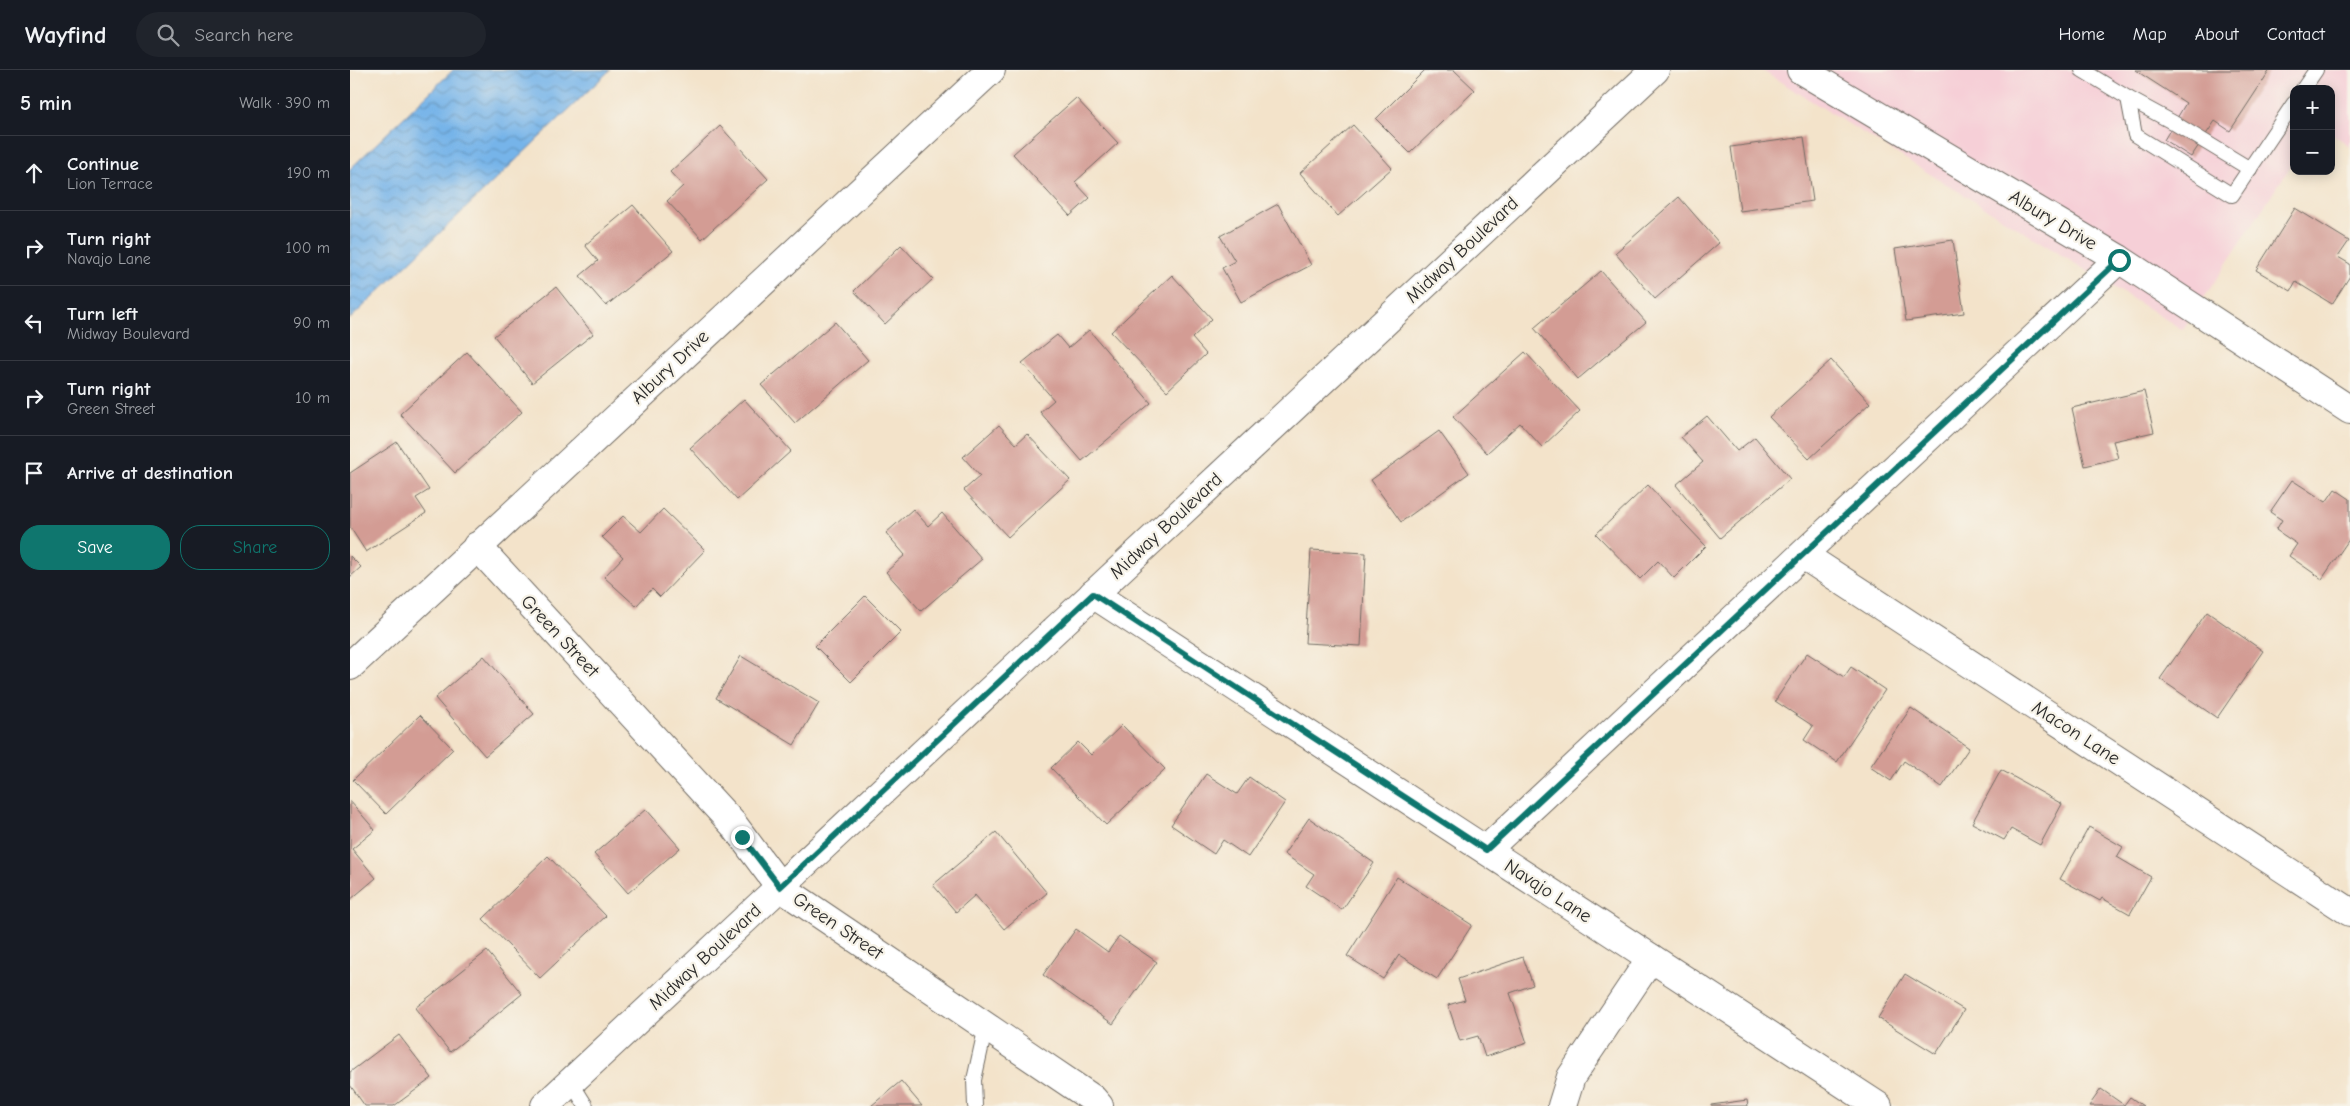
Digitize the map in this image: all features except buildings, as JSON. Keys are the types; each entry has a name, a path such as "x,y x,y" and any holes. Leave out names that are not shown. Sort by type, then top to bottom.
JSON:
{"street":[{"name":"Albury Drive","path":"350,666 991,70"},
{"name":"Midway Boulevard","path":"546,1106 1655,70"},
{"name":"Albury Drive","path":"1801,70 2119,260 2350,410"},
{"path":"1486,850 2119,260"},
{"name":"Green Street","path":"477,546 733,824 780,887 1094,1099 1099,1106"},
{"name":"Macon Lane","path":"1803,555 2350,912"},
{"name":"Navajo Lane","path":"1093,594 1878,1106"},
{"path":"1562,1106 1571,1077 1651,958"}],"lane":[{"path":"2082,70 2250,168"},
{"path":"2306,85 2316,70"},
{"path":"2128,98 2135,135 2232,195 2290,109"},
{"path":"975,1106 974,1080 986,1026"},
{"path":"571,1082 586,1106"}],"shaded area":[{"path":"1761,70 2350,70 2350,146 2335,136 2335,85 2290,85 2290,167 2183,330"}],"water":[{"path":"453,70 610,70 350,319 350,169"}],"route":[{"path":"742,837 780,887 1093,594 1486,850 2119,260"}]}
